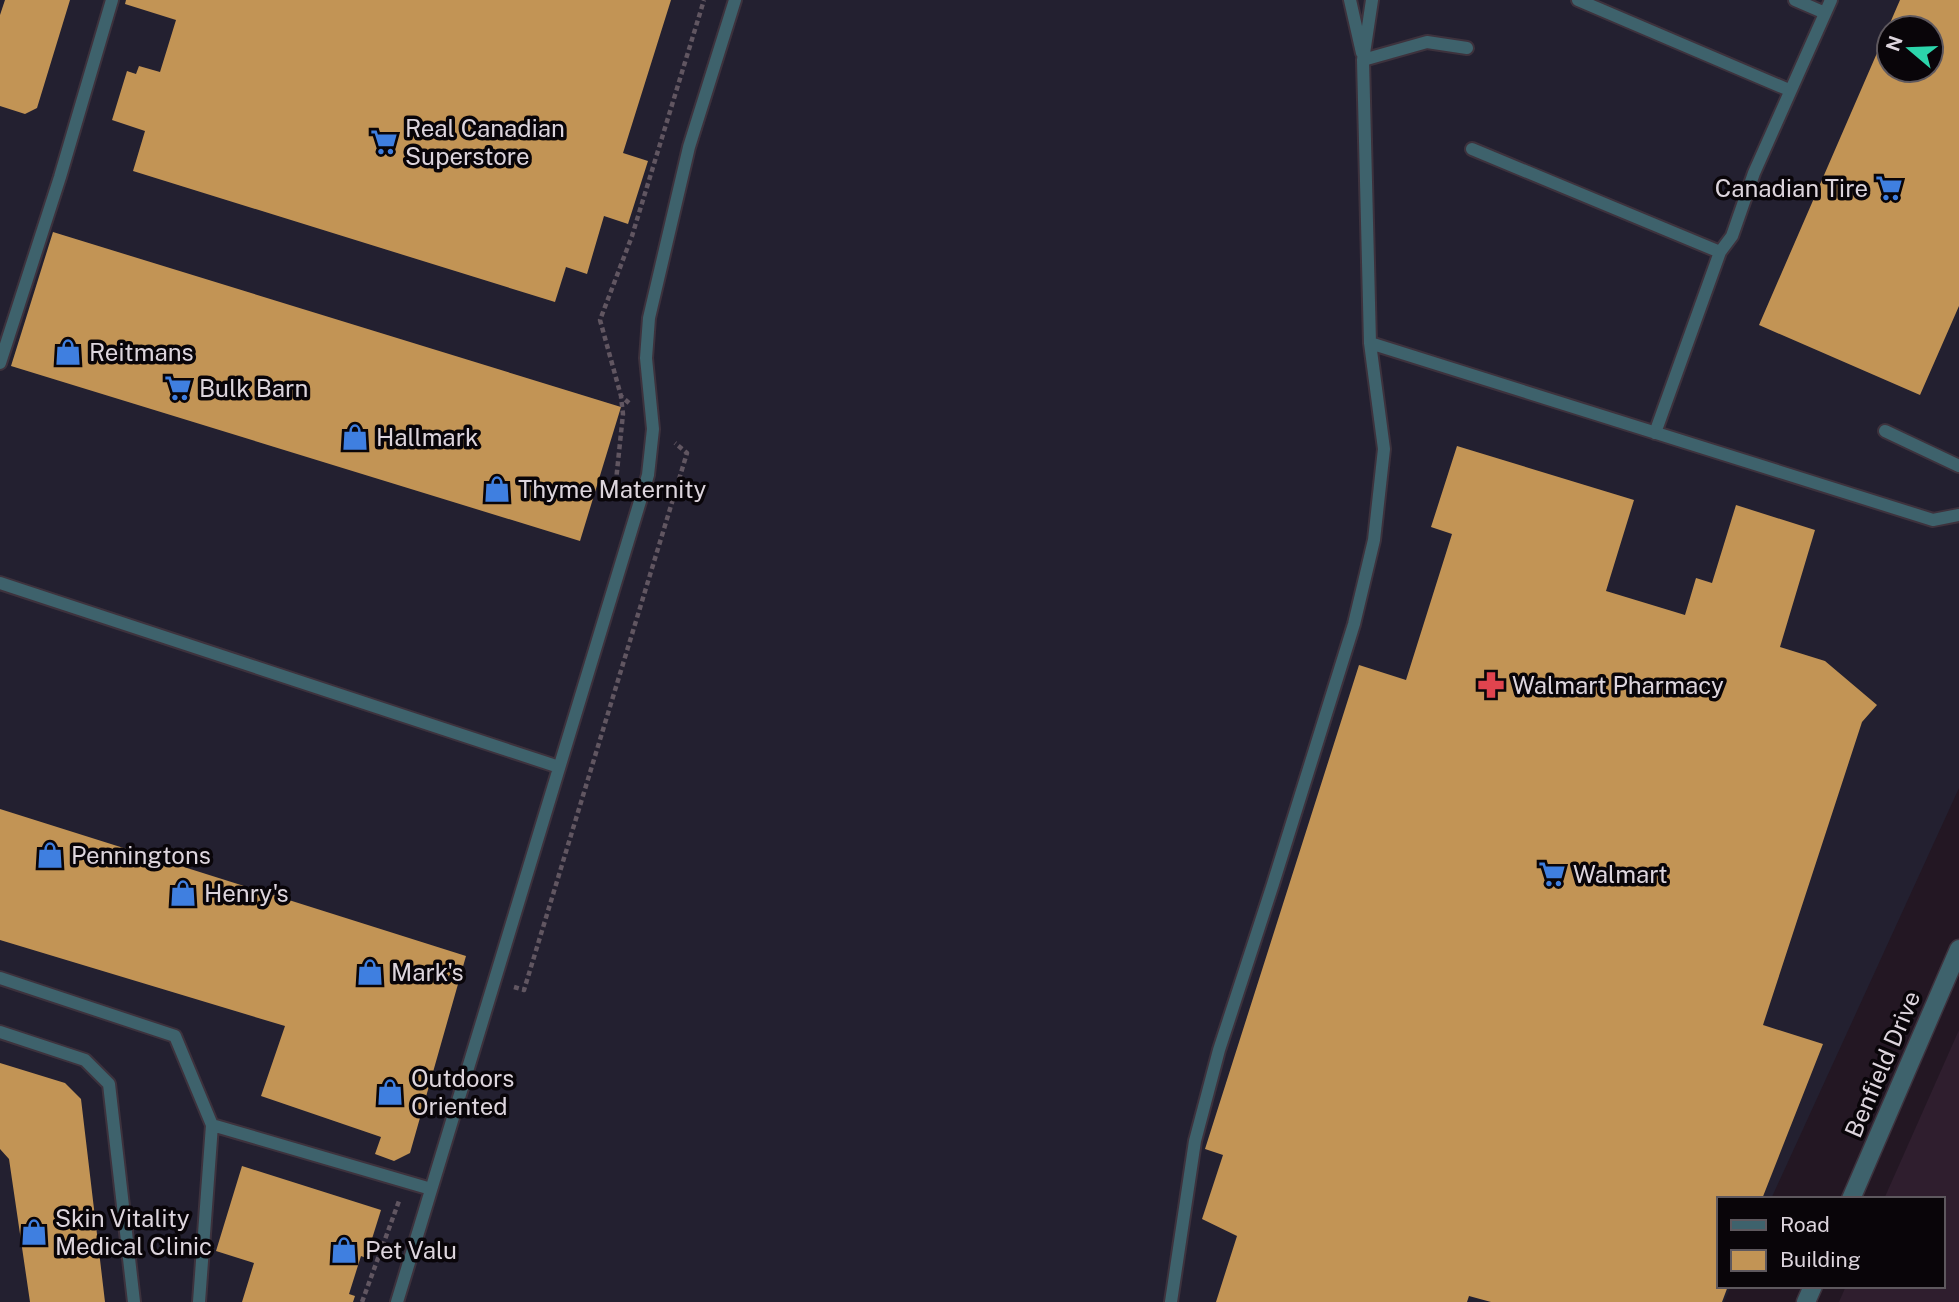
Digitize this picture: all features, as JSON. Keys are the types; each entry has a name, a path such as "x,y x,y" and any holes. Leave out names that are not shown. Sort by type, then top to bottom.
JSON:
{"street":[{"name":"Benfield Drive","path":"1852,1197 1959,949"}],"lane":[{"path":"0,362 60,177 112,0"},
{"path":"397,1302 648,475 653,429 646,358 649,318 690,147 735,0"},
{"path":"1350,0 1363,60"},
{"path":"1171,1302 1195,1140 1219,1050 1354,624 1374,540 1384,449 1370,343 1363,60 1372,0"},
{"path":"1578,0 1789,90"},
{"path":"1795,0 1825,13"},
{"path":"1655,433 1720,252 1732,236 1754,173 1831,0"},
{"path":"1363,60 1427,42 1467,48"},
{"path":"1472,149 1720,252"},
{"path":"1370,343 1933,520 1959,515"},
{"path":"1885,431 1959,466"},
{"path":"0,583 559,767"},
{"path":"0,978 174,1036 212,1125 199,1302"},
{"path":"0,1032 85,1060 109,1084 134,1302"},
{"path":"212,1125 431,1189"}],"shaded area":[{"path":"0,0 1959,0 1959,788 1772,1197 1717,1197 1717,1288 1730,1288 1724,1302 0,1302"},
{"path":"1959,1030 1959,1302 1839,1302 1845,1288 1945,1288 1945,1197 1885,1197"}],"building":[{"path":"5,0 70,0 37,108 25,114 0,106 0,15"},
{"name":"Real Canadian Superstore","path":"126,0 671,0 623,153 648,161 628,224 604,216 587,274 566,267 555,302 133,171 145,131 112,120 127,71 136,74 139,66 160,72 176,20 125,4"},
{"name":"Canadian Tire","path":"1900,0 1959,0 1959,306 1920,395 1759,325 1875,58 1875,84 1945,84 1945,14 1894,14"},
{"path":"53,232 621,407 580,541 11,366"},
{"name":"Walmart","path":"1457,446 1634,500 1606,591 1685,615 1696,578 1712,583 1736,505 1815,530 1780,647 1825,661 1877,705 1862,722 1763,1025 1823,1044 1763,1197 1717,1197 1717,1288 1727,1288 1722,1302 1491,1302 1469,1296 1467,1302 1216,1302 1237,1236 1202,1219 1223,1155 1205,1149 1359,665 1406,680 1452,534 1431,527"},
{"path":"0,809 466,956 410,1153 394,1161 375,1154 381,1137 261,1096 285,1026 0,940"},
{"path":"0,1063 65,1083 81,1099 105,1302 30,1302 9,1159 0,1149"},
{"path":"242,1166 381,1210 366,1258 361,1256 349,1294 355,1296 353,1302 242,1302 254,1263 216,1251"}],"place":[{"name":"Real Canadian Superstore","path":"384,142"},
{"name":"Canadian Tire","path":"1889,188"},
{"name":"Reitmans","path":"68,352"},
{"name":"Bulk Barn","path":"178,388"},
{"name":"Hallmark","path":"355,437"},
{"name":"Thyme Maternity","path":"497,489"},
{"name":"Walmart Pharmacy","path":"1491,685"},
{"name":"Penningtons","path":"50,855"},
{"name":"Walmart","path":"1552,874"},
{"name":"Henry's","path":"183,893"},
{"name":"Mark's","path":"370,972"},
{"name":"Outdoors Oriented","path":"390,1092"},
{"name":"Skin Vitality Medical Clinic","path":"34,1232"},
{"name":"Pet Valu","path":"344,1250"}]}
